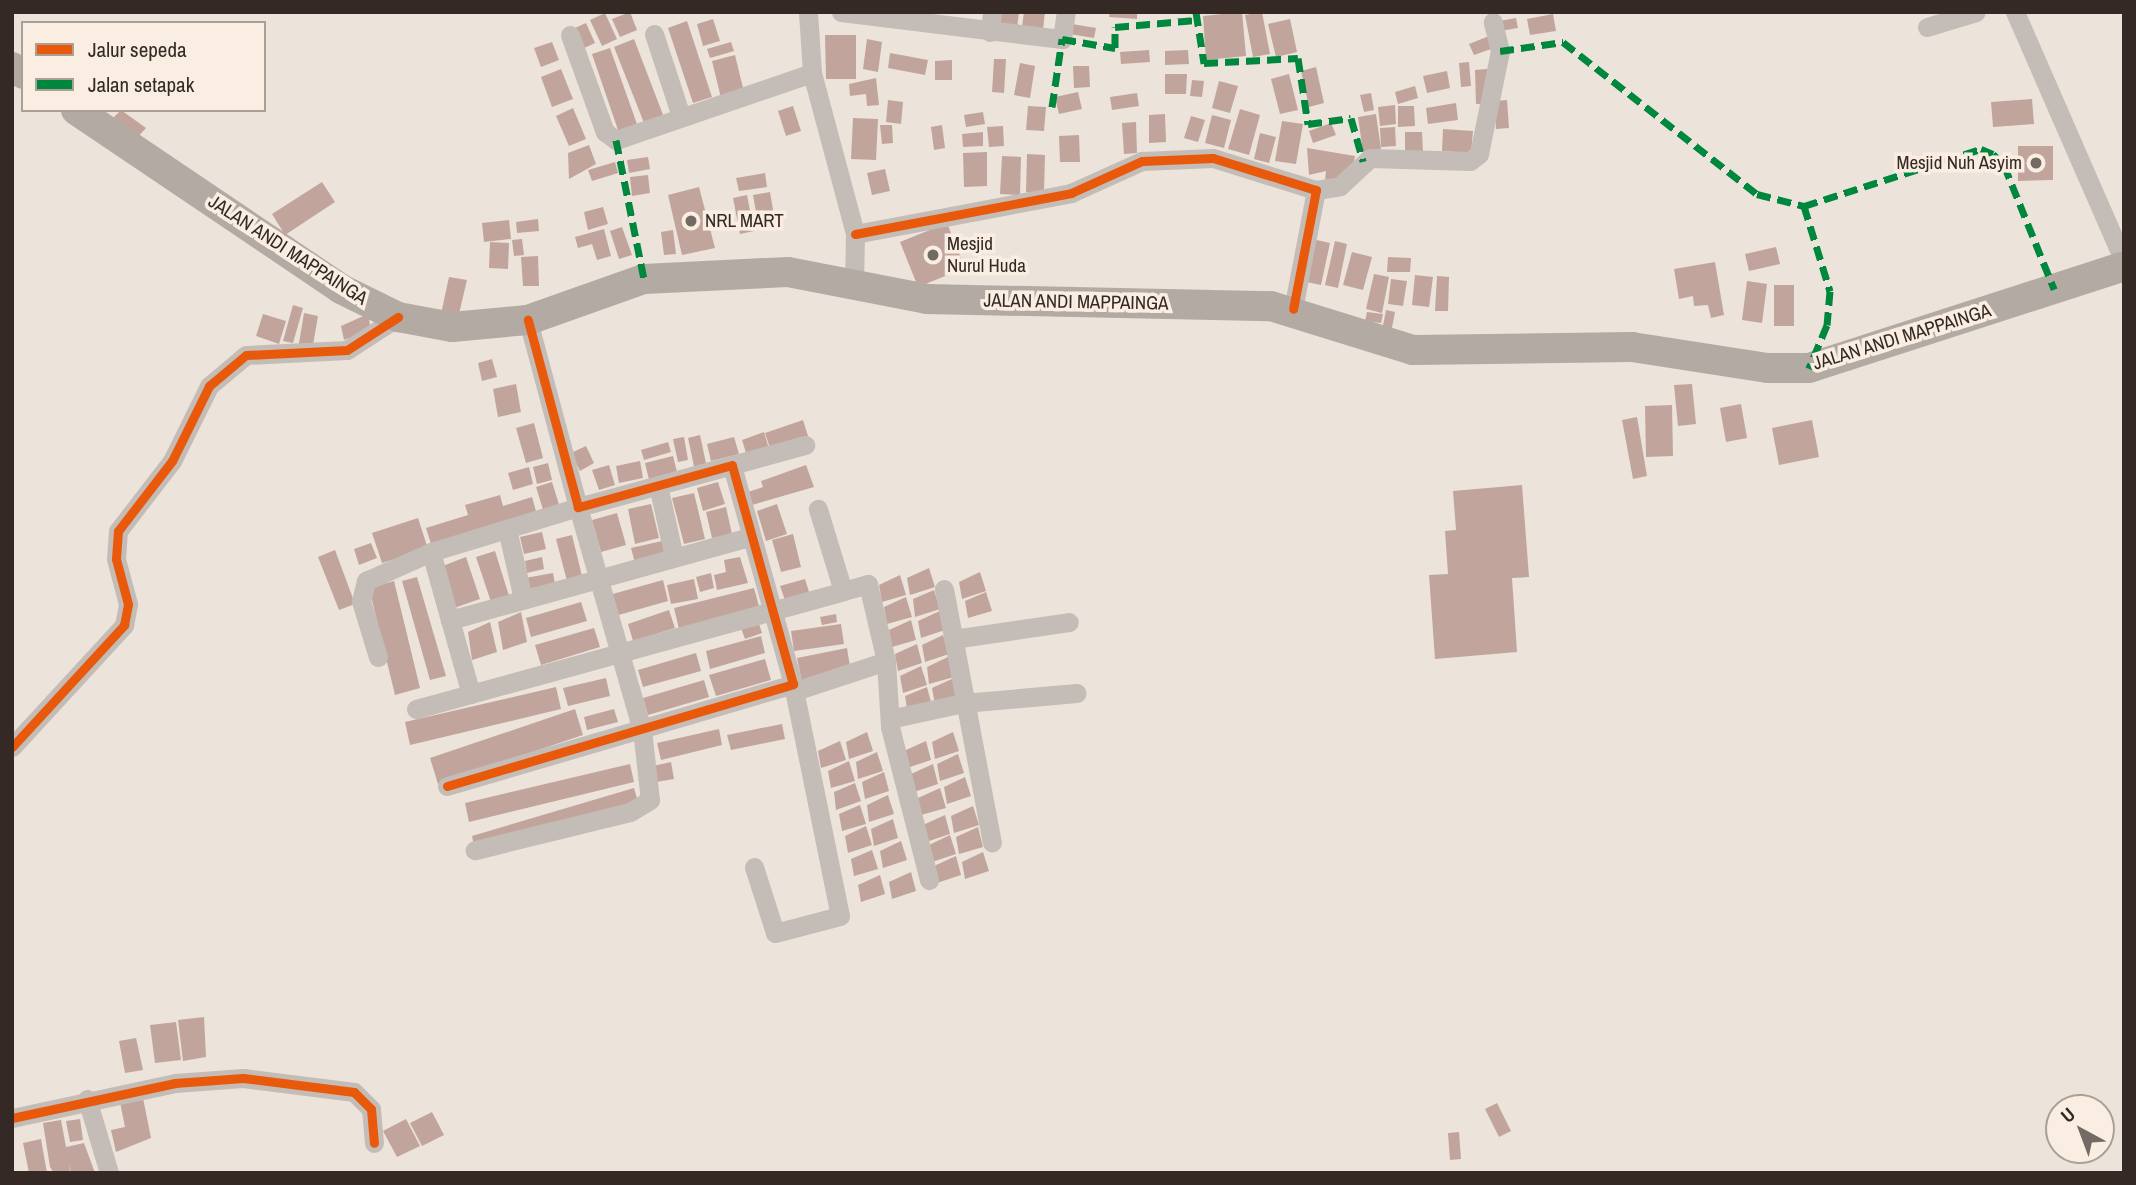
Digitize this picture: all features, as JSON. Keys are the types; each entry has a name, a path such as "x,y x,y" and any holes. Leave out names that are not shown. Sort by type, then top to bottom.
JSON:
{"main road":[{"name":"JALAN ANDI MAPPAINGA","path":"79,112 314,272 398,317 452,327 528,320 671,275 788,272 926,299 1293,309 1413,350 1632,347 1768,368 1809,368 2124,264"}],"street":[{"path":"808,12 812,73 855,234 854,286"},
{"path":"841,12 991,22 1062,39 1066,12"},
{"path":"1927,27 1976,12"},
{"path":"2015,12 2124,264"},
{"path":"855,234 1071,193 1164,156 1244,163 1316,190 1340,186 1370,158 1470,160 1479,154 1500,51 1493,22"},
{"path":"654,34 681,116"},
{"path":"570,35 608,136 616,140 812,73"},
{"path":"1293,309 1316,190"},
{"path":"12,747 124,625 128,604 116,559 118,531 172,461 209,386 246,355 347,350 398,317"},
{"path":"475,850 642,806 652,789 642,730 528,320"},
{"path":"378,657 361,601 366,581 431,552 578,507 805,445"},
{"path":"732,465 770,610 794,687 840,916 775,933 754,867"},
{"path":"658,485 674,557"},
{"path":"818,509 843,591"},
{"path":"507,529 523,599"},
{"path":"450,620 600,576 750,537"},
{"path":"431,552 471,694"},
{"path":"416,709 868,584 886,661 894,718 890,727 929,880"},
{"path":"944,589 963,703 992,842"},
{"path":"953,639 1069,622"},
{"path":"447,786 886,661"},
{"path":"894,718 963,703 1077,693"},
{"path":"12,1118 87,1099 214,1080 335,1087 368,1102 374,1143"},
{"path":"87,1099 109,1173"}],"building":[{"path":"630,12 637,30 620,37 612,19"},
{"path":"998,12 1019,12 1017,28 996,26"},
{"path":"1024,12 1045,12 1043,30 1022,27"},
{"path":"1110,12 1137,12 1137,19 1109,17"},
{"path":"1242,12 1246,56 1206,60 1203,16"},
{"path":"1262,12 1270,54 1253,57 1245,15"},
{"path":"605,13 617,39 602,46 590,20"},
{"path":"1553,14 1556,31 1530,35 1527,19"},
{"path":"1516,18 1518,28 1500,31 1499,21"},
{"path":"713,19 720,41 703,46 697,24"},
{"path":"1290,19 1297,52 1276,57 1268,24"},
{"path":"687,21 712,97 693,103 668,28"},
{"path":"586,23 595,43 582,49 573,29"},
{"path":"1072,24 1096,28 1094,38 1070,34"},
{"path":"825,35 856,35 856,79 826,79"},
{"path":"1489,36 1494,48 1474,55 1469,44"},
{"path":"634,39 665,120 646,128 614,47"},
{"path":"867,39 882,42 878,72 863,69"},
{"path":"552,42 559,60 541,67 534,48"},
{"path":"731,42 734,51 710,58 707,49"},
{"path":"610,48 638,127 619,133 592,54"},
{"path":"1149,50 1150,62 1121,64 1120,52"},
{"path":"1188,50 1189,64 1165,65 1165,51"},
{"path":"890,53 928,60 925,75 888,68"},
{"path":"735,55 744,92 721,98 712,61"},
{"path":"994,59 1006,59 1004,93 992,92"},
{"path":"952,60 952,80 935,80 935,61"},
{"path":"1469,62 1471,86 1461,87 1459,63"},
{"path":"1020,63 1035,66 1030,98 1014,95"},
{"path":"1073,66 1089,66 1090,87 1074,88"},
{"path":"1316,67 1324,103 1309,107 1301,71"},
{"path":"561,69 573,99 552,107 541,77"},
{"path":"1487,69 1489,104 1476,104 1475,70"},
{"path":"1447,71 1450,88 1427,93 1423,76"},
{"path":"1165,74 1187,74 1186,94 1165,94"},
{"path":"1289,74 1298,110 1280,114 1271,79"},
{"path":"876,78 879,105 867,106 866,94 850,96 849,84"},
{"path":"1192,80 1204,81 1202,97 1190,96"},
{"path":"1219,81 1238,86 1230,113 1212,108"},
{"path":"1415,86 1418,98 1398,104 1395,92"},
{"path":"1078,92 1082,109 1059,114 1055,97"},
{"path":"1137,93 1139,106 1112,110 1110,97"},
{"path":"1371,93 1374,110 1364,112 1360,95"},
{"path":"2032,99 2034,124 1993,127 1991,102"},
{"path":"888,100 903,102 901,124 886,122"},
{"path":"1507,100 1509,128 1496,129 1495,101"},
{"path":"1456,103 1458,120 1428,124 1426,108"},
{"path":"1395,105 1396,124 1380,126 1378,107"},
{"path":"793,106 801,131 786,136 778,111"},
{"path":"1028,106 1046,107 1044,131 1026,130"},
{"path":"1398,106 1414,106 1415,126 1398,127"},
{"path":"573,108 586,139 569,146 556,116"},
{"path":"1240,109 1260,115 1249,155 1228,149"},
{"path":"119,112 124,112 146,128 135,140 113,118"},
{"path":"983,112 985,124 966,127 964,115"},
{"path":"1165,114 1166,142 1149,143 1149,115"},
{"path":"1376,114 1381,149 1363,152 1358,117"},
{"path":"1212,115 1231,120 1224,148 1205,143"},
{"path":"1191,116 1205,120 1198,142 1184,138"},
{"path":"853,118 878,119 876,160 851,159"},
{"path":"1282,121 1303,124 1296,164 1275,161"},
{"path":"1136,122 1137,153 1124,154 1122,123"},
{"path":"1331,123 1336,135 1313,143 1309,131"},
{"path":"880,125 892,125 893,143 882,144"},
{"path":"942,125 945,148 934,150 931,127"},
{"path":"1003,126 1004,146 989,147 987,127"},
{"path":"1395,127 1396,146 1381,147 1380,128"},
{"path":"1443,129 1473,131 1471,153 1442,151"},
{"path":"983,132 983,146 963,147 962,134"},
{"path":"1405,132 1422,132 1423,152 1405,153"},
{"path":"1260,133 1276,137 1269,163 1254,159"},
{"path":"1079,135 1080,162 1060,162 1059,136"},
{"path":"589,145 596,164 569,179 568,153"},
{"name":"Mesjid Nuh Asyim","path":"2018,146 2053,146 2053,180 2018,181"},
{"path":"1307,148 1355,156 1351,175 1341,181 1325,181 1326,171 1309,175"},
{"path":"987,152 987,186 964,187 963,153"},
{"path":"1027,154 1045,155 1044,192 1026,192"},
{"path":"1002,156 1021,157 1020,195 1000,194"},
{"path":"648,157 650,169 629,173 627,160"},
{"path":"615,162 618,173 592,181 588,170"},
{"path":"885,169 890,191 872,195 867,173"},
{"path":"765,173 767,187 739,191 736,178"},
{"path":"648,175 650,193 632,196 630,177"},
{"path":"322,182 335,202 285,235 272,214"},
{"name":"NRL MART","path":"699,187 715,248 682,255 668,195"},
{"path":"770,192 776,227 759,229 753,195"},
{"path":"747,195 754,231 740,234 733,198"},
{"path":"603,207 608,224 588,230 584,212"},
{"path":"538,219 539,231 517,233 516,222"},
{"path":"509,220 511,239 484,242 482,223"},
{"name":"Mesjid Nurul Huda","path":"947,223 965,268 918,287 900,242"},
{"path":"622,227 632,255 619,259 610,231"},
{"path":"604,229 611,256 597,260 592,244 578,248 575,237"},
{"path":"673,230 676,254 664,255 661,232"},
{"path":"522,239 524,255 514,256 512,240"},
{"path":"1312,239 1330,243 1321,285 1302,281"},
{"path":"1335,241 1347,244 1338,288 1325,285"},
{"path":"490,242 509,243 508,269 489,268"},
{"path":"1776,247 1780,264 1749,271 1745,254"},
{"path":"1352,252 1372,257 1363,290 1343,285"},
{"path":"538,256 539,286 523,286 521,257"},
{"path":"1388,257 1411,258 1410,272 1387,272"},
{"path":"1715,262 1724,315 1711,318 1708,305 1694,306 1693,296 1679,299 1674,269"},
{"path":"1374,274 1389,277 1382,313 1366,309"},
{"path":"1415,275 1433,277 1429,307 1412,305"},
{"path":"1437,276 1449,277 1448,311 1435,311"},
{"path":"449,277 467,280 458,318 441,314"},
{"path":"1391,279 1407,281 1403,306 1388,304"},
{"path":"1747,281 1767,284 1762,323 1742,320"},
{"path":"1774,285 1794,285 1794,326 1774,326"},
{"path":"293,305 303,308 293,343 283,341"},
{"path":"1386,310 1395,312 1391,333 1382,331"},
{"path":"1367,312 1383,314 1381,323 1365,321"},
{"path":"304,313 318,316 312,351 298,349"},
{"path":"263,314 286,321 279,344 256,336"},
{"path":"368,314 371,330 344,340 341,326"},
{"path":"492,359 497,377 482,381 478,363"},
{"path":"516,384 521,412 498,417 493,389"},
{"path":"1692,384 1696,424 1678,426 1674,385"},
{"path":"1741,404 1747,438 1726,442 1720,408"},
{"path":"1672,405 1673,456 1646,457 1645,406"},
{"path":"1637,417 1647,476 1633,479 1622,420"},
{"path":"803,420 808,436 770,448 765,433"},
{"path":"1812,420 1819,457 1779,465 1772,428"},
{"path":"534,423 543,458 526,463 516,428"},
{"path":"764,432 769,449 747,456 742,440"},
{"path":"700,435 707,468 695,471 688,438"},
{"path":"684,437 688,460 678,462 673,439"},
{"path":"734,437 739,454 711,461 707,444"},
{"path":"668,442 671,452 644,460 641,450"},
{"path":"586,446 594,463 580,471 571,453"},
{"path":"673,456 678,476 650,484 645,463"},
{"path":"640,461 643,478 619,483 616,466"},
{"path":"548,463 552,480 537,484 533,467"},
{"path":"609,465 615,485 599,490 592,470"},
{"path":"806,465 814,487 752,505 748,492 763,487 761,481"},
{"path":"529,467 533,484 513,490 508,473"},
{"path":"552,482 561,511 545,516 536,487"},
{"path":"718,482 725,504 703,511 697,488"},
{"path":"1522,485 1529,577 1512,578 1517,652 1435,659 1429,575 1448,574 1445,531 1456,530 1453,491"},
{"path":"694,493 705,539 684,544 672,498"},
{"path":"500,495 503,506 532,497 537,515 432,547 426,528 468,515 465,505"},
{"path":"651,504 659,538 635,544 628,509"},
{"path":"777,504 787,534 766,541 757,511"},
{"path":"726,507 732,534 712,538 706,512"},
{"path":"617,513 626,545 601,552 592,520"},
{"path":"418,518 428,549 382,563 372,533"},
{"path":"542,532 546,549 524,554 520,537"},
{"path":"793,534 801,567 781,572 772,540"},
{"path":"572,535 582,576 567,581 556,539"},
{"path":"662,541 665,556 635,563 631,548"},
{"path":"371,543 377,558 359,565 354,549"},
{"path":"335,550 355,604 339,610 318,557"},
{"path":"495,551 510,599 492,605 476,557"},
{"path":"466,557 480,599 454,608 440,567"},
{"path":"542,557 544,569 527,573 525,561"},
{"path":"740,557 748,583 717,590 714,575 726,572 724,560"},
{"path":"929,568 935,587 910,595 907,578"},
{"path":"980,572 986,591 962,599 959,582"},
{"path":"553,573 555,584 527,589 525,578"},
{"path":"711,573 714,588 700,592 696,577"},
{"path":"900,575 906,595 882,602 879,585"},
{"path":"417,577 446,676 430,680 402,581"},
{"path":"694,579 698,599 671,604 667,585"},
{"path":"805,579 810,595 786,603 780,586"},
{"path":"663,580 668,601 615,616 609,595"},
{"path":"394,581 420,688 395,695 369,588"},
{"path":"754,588 760,610 679,629 674,608"},
{"path":"934,590 940,609 915,617 913,599"},
{"path":"986,592 992,611 968,618 965,601"},
{"path":"906,597 912,617 887,624 884,607"},
{"path":"581,602 587,621 531,637 526,618"},
{"path":"669,610 675,628 633,641 628,624"},
{"path":"940,611 945,630 921,638 918,621"},
{"path":"521,612 527,642 503,650 498,622"},
{"path":"836,614 837,622 822,625 820,617"},
{"path":"911,620 916,640 892,647 889,630"},
{"path":"758,621 762,633 745,639 741,628"},
{"path":"490,622 497,652 472,660 468,632"},
{"path":"841,624 844,644 794,651 791,631"},
{"path":"594,628 600,647 541,665 535,645"},
{"path":"943,635 949,654 925,662 922,645"},
{"path":"761,636 765,653 710,669 706,651"},
{"path":"917,644 922,663 898,671 895,654"},
{"path":"847,648 851,673 802,682 797,658"},
{"path":"696,653 701,671 643,687 638,670"},
{"path":"948,657 954,677 929,684 927,667"},
{"path":"765,659 771,680 716,696 709,675"},
{"path":"921,666 927,685 903,693 900,676"},
{"path":"606,678 610,696 568,706 563,688"},
{"path":"954,678 960,697 935,705 932,688"},
{"path":"704,680 709,697 648,715 643,698"},
{"path":"556,687 561,709 410,745 405,722"},
{"path":"927,687 932,706 908,714 905,696"},
{"path":"575,709 583,735 438,784 430,758"},
{"path":"614,709 618,722 587,730 584,717"},
{"path":"782,724 785,739 731,750 727,735"},
{"path":"719,729 722,745 661,760 657,743"},
{"path":"867,732 873,751 849,759 846,742"},
{"path":"953,732 959,751 935,759 932,742"},
{"path":"840,741 846,760 821,768 818,751"},
{"path":"926,741 931,760 907,768 904,751"},
{"path":"877,752 883,771 858,779 856,762"},
{"path":"958,754 964,773 940,781 937,764"},
{"path":"849,761 855,781 831,788 828,771"},
{"path":"671,762 674,779 656,782 653,766"},
{"path":"630,764 634,782 469,822 465,803"},
{"path":"933,764 938,784 914,792 911,774"},
{"path":"884,772 889,791 865,799 862,782"},
{"path":"965,777 971,796 947,804 944,787"},
{"path":"855,783 861,801 836,810 834,792"},
{"path":"634,788 638,802 475,850 472,836"},
{"path":"940,788 946,808 921,815 918,798"},
{"path":"888,795 894,814 869,822 867,805"},
{"path":"860,805 866,824 842,831 839,814"},
{"path":"973,806 979,825 954,833 951,816"},
{"path":"945,815 950,834 926,842 923,825"},
{"path":"893,819 898,838 874,846 871,829"},
{"path":"866,826 872,845 848,853 845,836"},
{"path":"978,827 983,847 959,854 956,837"},
{"path":"950,835 956,854 932,862 929,845"},
{"path":"901,841 907,860 883,868 880,851"},
{"path":"872,850 878,869 854,876 851,859"},
{"path":"983,852 989,871 965,879 962,862"},
{"path":"956,856 961,875 937,883 934,866"},
{"path":"911,872 916,891 892,899 889,882"},
{"path":"880,875 885,894 861,902 858,885"},
{"path":"204,1017 206,1057 183,1061 178,1020"},
{"path":"176,1022 181,1060 155,1063 150,1025"},
{"path":"136,1038 143,1070 125,1073 119,1041"},
{"path":"143,1098 151,1138 116,1152 111,1130 125,1127 120,1102"},
{"path":"1497,1103 1511,1131 1499,1137 1485,1109"},
{"path":"432,1112 444,1135 422,1146 410,1123"},
{"path":"80,1119 83,1140 70,1142 66,1121"},
{"path":"406,1119 420,1146 397,1157 383,1131"},
{"path":"61,1120 66,1147 84,1143 95,1173 71,1173 69,1165 70,1173 54,1173 50,1167 43,1123"},
{"path":"1459,1132 1461,1159 1450,1160 1448,1133"},
{"path":"41,1139 47,1173 29,1173 23,1143"}],"marked path":[{"path":"1196,12 1204,63 1298,58 1308,124 1351,118 1363,161"},
{"path":"1052,107 1062,39 1115,48 1115,27 1196,20"},
{"path":"1500,51 1563,42 1757,194 1804,206 1981,149 1993,154 2004,165 2054,289"},
{"path":"616,140 644,279"},
{"path":"1804,206 1830,291 1827,325 1809,368"}],"cycle path":[{"path":"855,234 1071,193 1142,161 1213,158 1316,190 1293,309"},
{"path":"12,747 124,625 128,604 116,559 118,531 172,461 209,386 246,355 347,350 398,317"},
{"path":"447,786 793,684 732,465 578,507 528,320"},
{"path":"12,1118 175,1083 243,1078 354,1092 371,1109 374,1143"}],"place":[{"name":"Mesjid Nuh Asyim","path":"2036,163"},
{"name":"NRL MART","path":"691,221"},
{"name":"Mesjid Nurul Huda","path":"933,255"}]}
